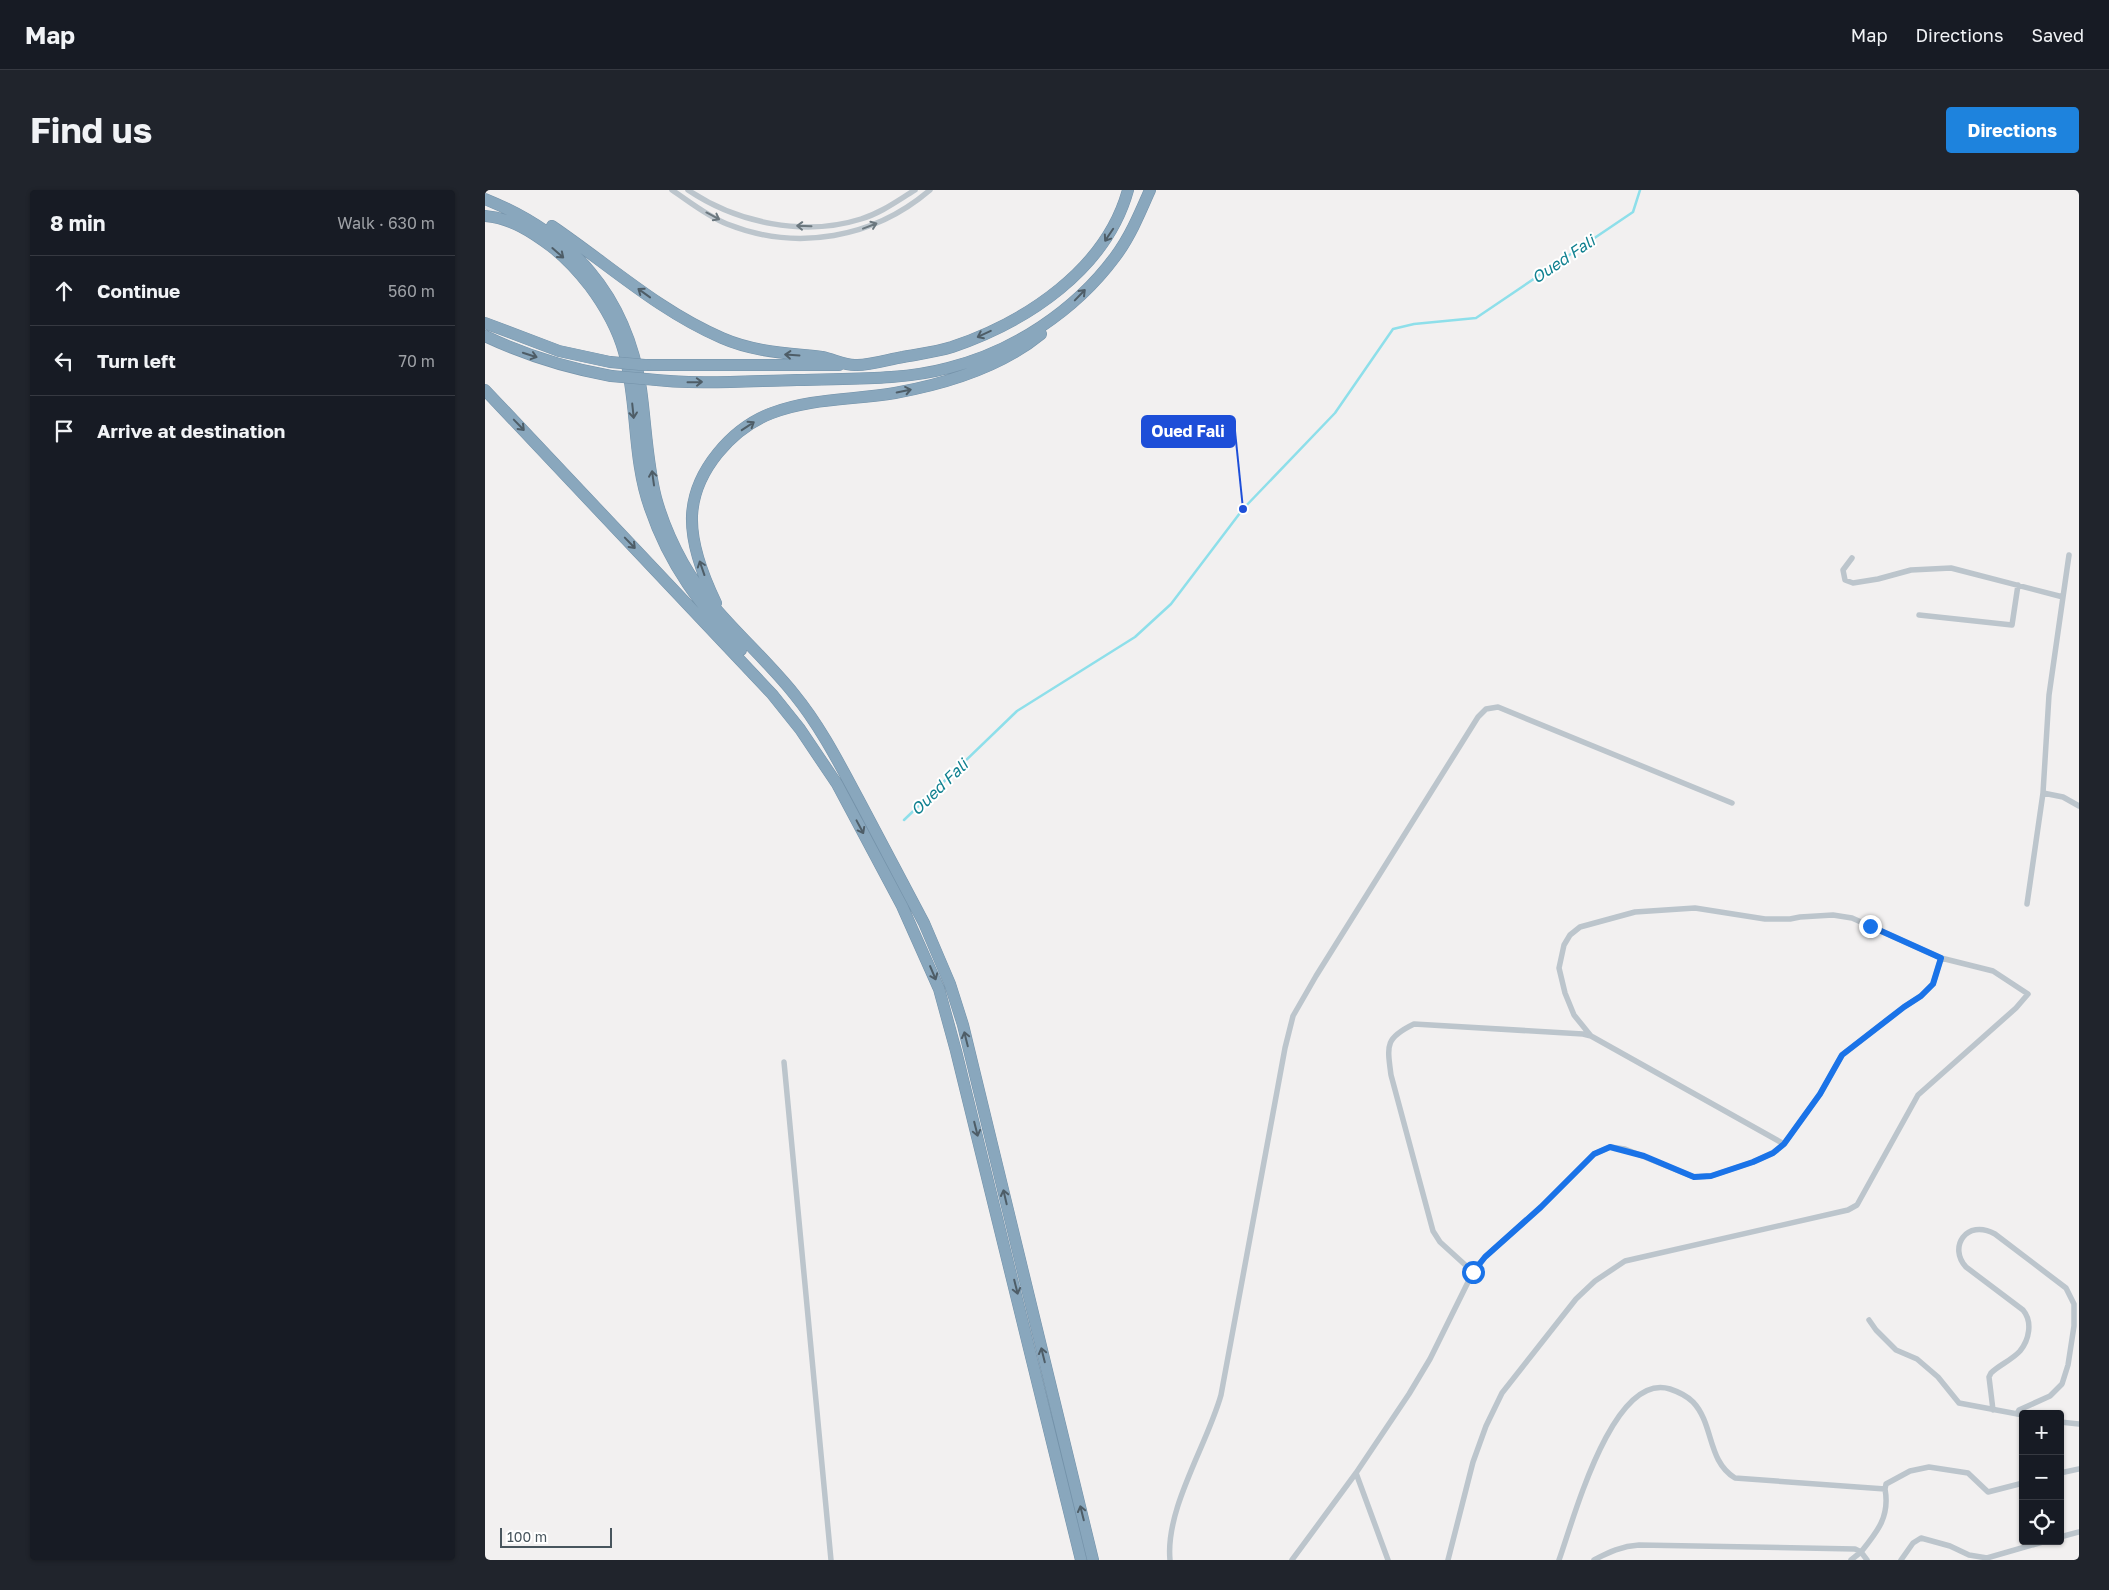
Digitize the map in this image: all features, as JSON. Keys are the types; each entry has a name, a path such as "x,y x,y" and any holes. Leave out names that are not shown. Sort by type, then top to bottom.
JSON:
{"highway":[{"path":"485,323 559,351 610,362 645,365 855,366 949,348 983,335 1062,288 1096,255 1114,228 1128,190"},
{"path":"721,613 698,557 692,516 696,496 704,476 717,454 735,435 770,414 785,408 895,393 949,380 981,368 1038,337 1115,258 1129,235 1150,190"},
{"path":"485,198 508,202 541,218 580,244 646,296 693,324 723,339 749,348 783,354 824,357 855,366"},
{"path":"485,198 525,217 558,239 585,264 610,299 622,322 633,351 640,387 653,483 661,513 671,538 691,576 708,600 794,693 821,730 924,923 942,962 963,1025 1093,1560"},
{"path":"485,216 505,219 523,227 560,253 580,274 607,312 624,352 638,458 645,491 653,518 669,555 696,597 800,720 814,741 820,757"},
{"path":"485,336 525,353 611,376 686,382 860,379 947,369 993,352 1032,332 1063,310"},
{"path":"485,390 772,694 820,757 837,784 902,906 939,989 1016,1289 1081,1560"}],"street":[{"path":"672,190 707,214 727,224 773,236 795,239 822,238 870,227 901,212 930,190"},
{"path":"689,190 713,205 733,213 773,224 807,227 859,220 891,206 915,190"},
{"path":"2027,904 2043,793 2049,696 2069,555"},
{"path":"1851,558 1843,570 1845,580 1853,583 1878,579 1911,570 1951,568 2063,596"},
{"path":"1919,615 2012,625 2018,585"},
{"path":"1170,1560 1171,1528 1180,1499 1221,1395 1285,1048 1293,1016 1479,717 1486,709 1499,707 1732,803"},
{"path":"2043,793 2063,797 2079,806"},
{"path":"1448,1560 1473,1462 1486,1426 1502,1393 1576,1299 1595,1281 1625,1262 1848,1210 1857,1205 1918,1095 2016,1008 2028,994 1993,971 1941,958 1852,918 1833,915 1765,919 1695,908 1635,912 1580,927 1570,935 1565,946 1559,968 1565,993 1574,1015 1591,1036"},
{"path":"1292,1560 1356,1473 1421,1373 1473,1272 1485,1257 1541,1207 1594,1154 1610,1147 1625,1150 1694,1177 1711,1176 1773,1153 1784,1144 1820,1094 1842,1055 1921,996 1933,984 1941,958"},
{"path":"1473,1272 1440,1242 1433,1230 1391,1075 1387,1049 1397,1033 1414,1024 1591,1036 1784,1144"},
{"path":"784,1062 831,1560"},
{"path":"1993,1410 1989,1377 1991,1373 2020,1350 2026,1341 2029,1322 2023,1310 1966,1267 1960,1259 1960,1246 1963,1238 1971,1230 1981,1228 1995,1234 2066,1288 2074,1304 2074,1326 2068,1366 2062,1384 2050,1396 2019,1410"},
{"path":"1869,1320 1896,1350 1917,1359 1938,1377 1959,1402 2019,1415"},
{"path":"1559,1560 1589,1473 1605,1438 1617,1418 1633,1401 1646,1391 1657,1388 1666,1388 1680,1393 1697,1407 1721,1468 1735,1478 1885,1489"},
{"path":"2064,1422 2079,1424"},
{"path":"1851,1560 1861,1552 1875,1535 1884,1518 1888,1504 1886,1484 1898,1476 1929,1467 1968,1474 1988,1492 2019,1484"},
{"path":"2064,1472 2079,1468"},
{"path":"1356,1473 1388,1560"},
{"path":"2064,1536 2079,1532"},
{"path":"1901,1560 1913,1543 1921,1538 1950,1546 1969,1555 1987,1558 2032,1545"},
{"path":"1595,1560 1611,1551 1627,1546 1639,1545 1855,1549 1861,1552 1867,1560"}],"waterway":[{"name":"Oued Fali","path":"904,820 1017,711 1135,637 1171,604 1243,509 1335,413 1393,329 1414,324 1476,318 1633,212 1640,190"}],"place":[{"name":"Oued Fali","path":"1243,509"}],"route":[{"path":"1473,1272 1485,1257 1541,1207 1594,1154 1610,1147 1644,1156 1694,1177 1711,1176 1753,1162 1773,1153 1784,1144 1820,1094 1842,1055 1921,996 1933,984 1941,958 1870,926"}]}
